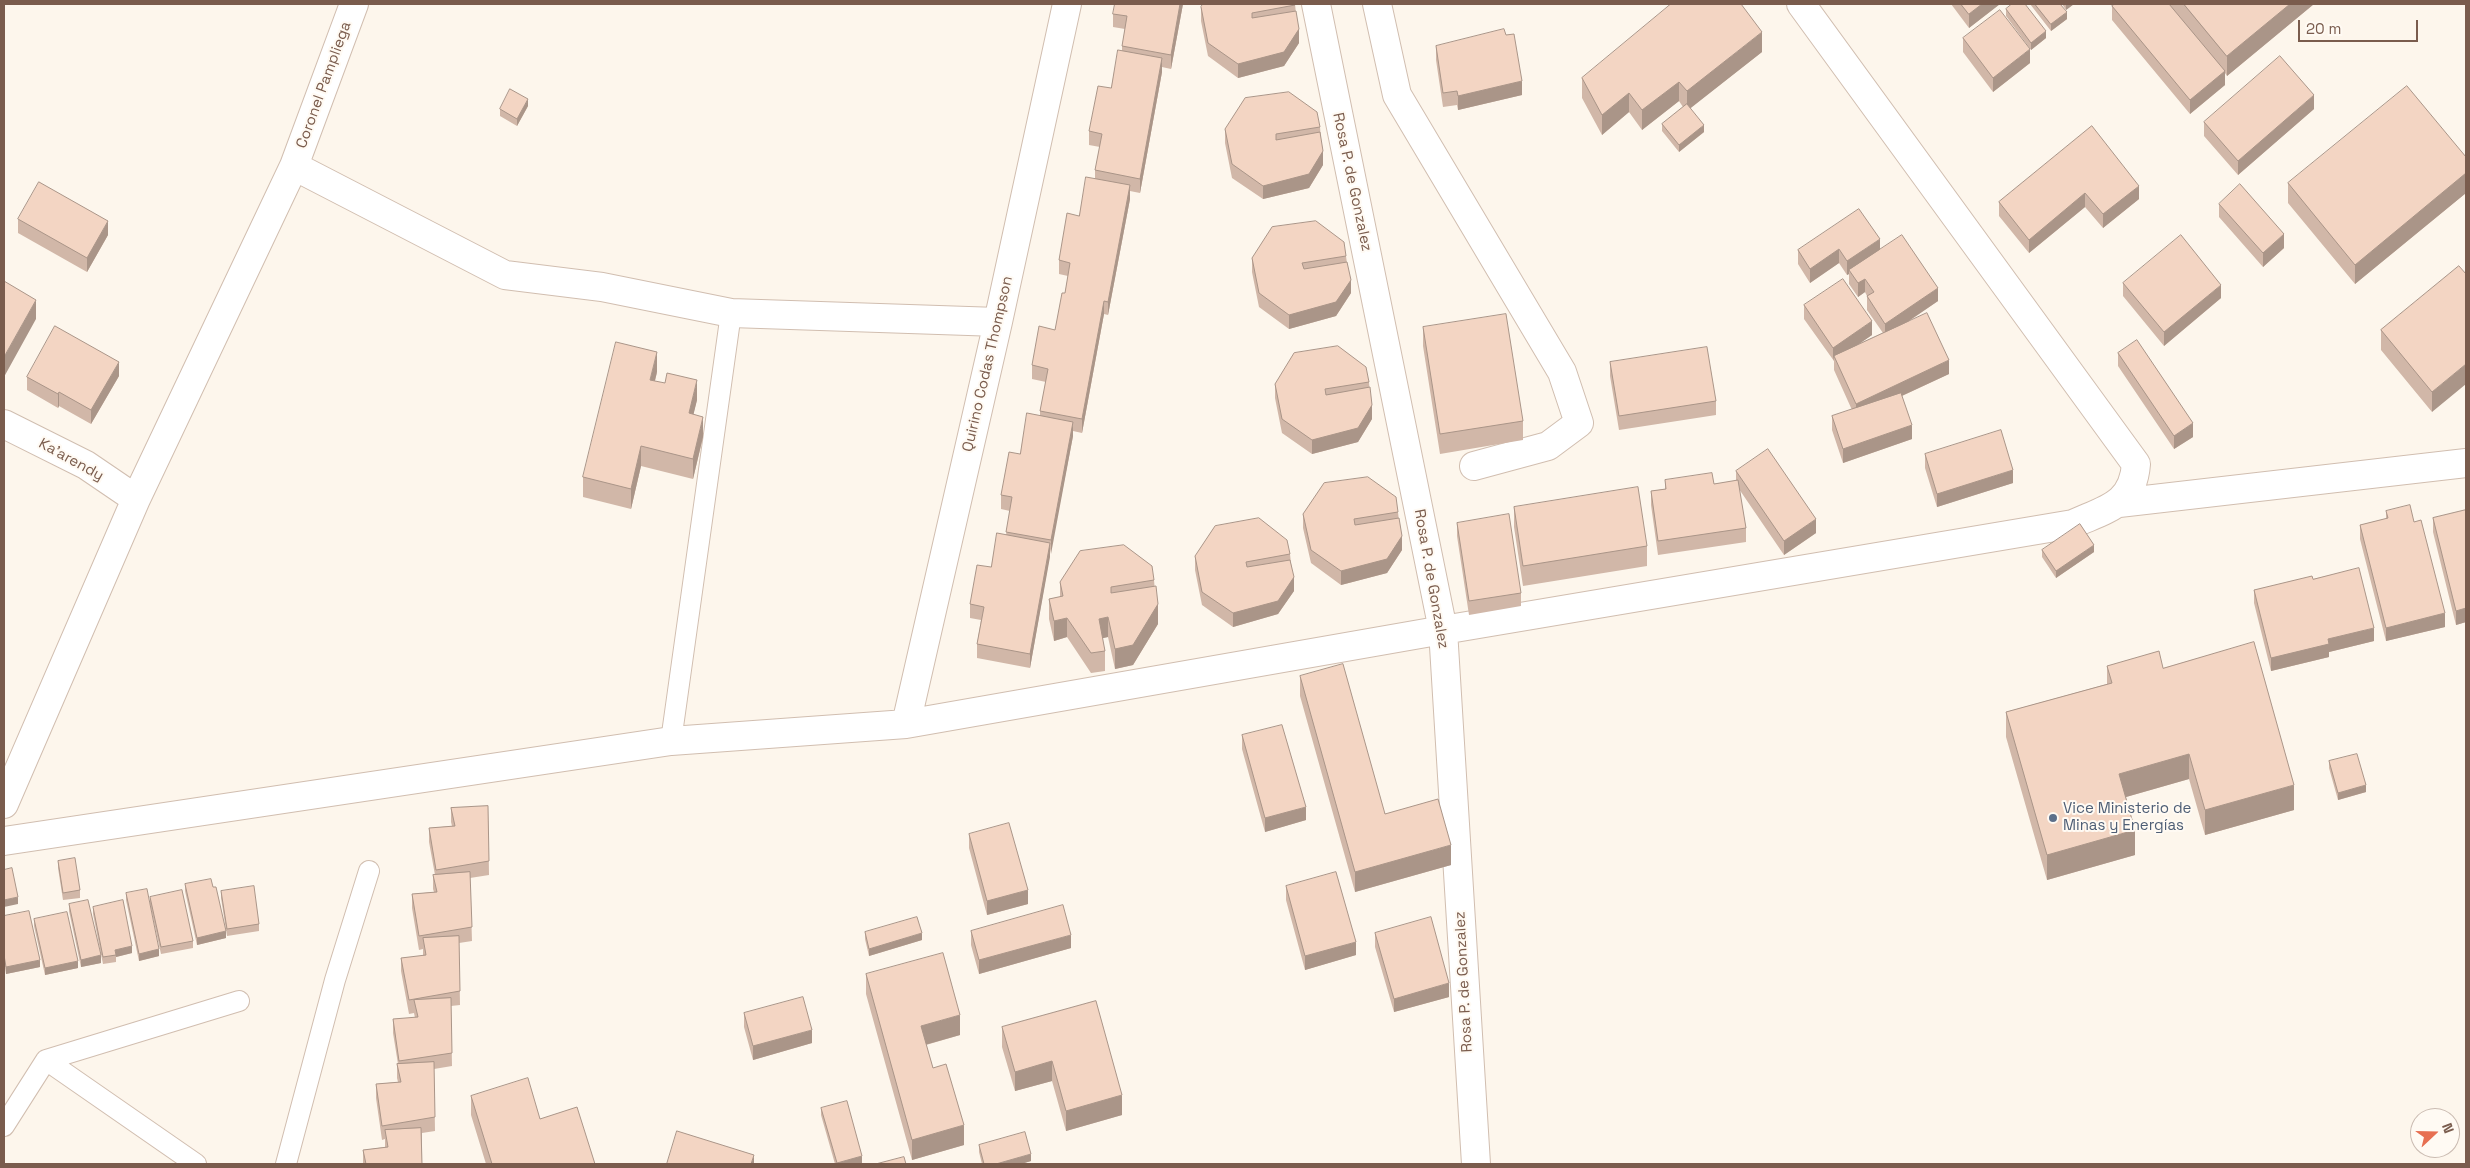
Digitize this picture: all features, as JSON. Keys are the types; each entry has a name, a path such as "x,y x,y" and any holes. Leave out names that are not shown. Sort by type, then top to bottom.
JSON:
{"street":[{"name":"Coronel Pampliega","path":"4,804 136,499 294,166 354,4"},
{"name":"Quirino Codas Thompson","path":"906,724 998,322 1068,4"},
{"name":"Rosa P. de Gonzalez","path":"1316,4 1444,630 1476,1164"},
{"path":"1377,4 1397,95 1562,372 1579,423 1548,446 1474,466"},
{"path":"1801,4 2136,464 2135,481 2119,503"},
{"path":"294,166 505,275 602,287 731,313 998,322"},
{"name":"Ka'arendy","path":"4,424 86,465 136,499"},
{"path":"4,841 671,741 906,724 1444,630 2073,524 2119,503 2466,463"}],"lane":[{"path":"671,741 731,313"},
{"path":"286,1164 335,980 369,871"},
{"path":"4,1126 46,1060 239,1000"},
{"path":"46,1060 191,1163"}],"building":[{"path":"1115,4 1180,4 1171,55 1122,46 1127,16 1113,14"},
{"path":"1203,4 1295,4 1252,13 1252,18 1296,11 1299,29 1284,52 1238,64 1208,43 1201,7"},
{"path":"1671,4 1741,4 1762,32 1687,91 1679,82 1642,110 1629,93 1602,115 1582,78"},
{"path":"1961,4 1982,4 1969,14"},
{"path":"2012,4 2025,4 2046,31 2031,43 2006,9"},
{"path":"2035,4 2060,4 2067,12 2051,24"},
{"path":"2115,4 2169,4 2225,71 2190,100 2112,6"},
{"path":"2184,4 2290,4 2227,56"},
{"path":"2000,10 2030,49 1993,78 1963,38"},
{"path":"1504,29 1506,35 1514,34 1522,81 1458,96 1457,91 1443,93 1436,46"},
{"path":"1118,50 1162,58 1140,179 1095,170 1102,134 1089,131 1098,86 1111,88"},
{"path":"2280,56 2314,95 2238,161 2204,122"},
{"path":"2407,86 2466,157 2466,173 2355,265 2288,183"},
{"path":"510,89 528,99 517,119 500,109"},
{"path":"1289,92 1317,112 1320,127 1276,134 1276,140 1320,132 1323,151 1309,174 1263,186 1232,164 1225,129 1245,98"},
{"path":"1687,104 1704,125 1679,145 1662,124"},
{"path":"2092,126 2139,186 2103,214 2085,193 2029,240 1999,202"},
{"path":"1086,177 1130,185 1108,302 1104,301 1082,419 1040,411 1048,369 1032,365 1039,326 1055,330 1062,293 1065,293 1070,263 1059,260 1067,213 1079,216"},
{"path":"39,182 108,221 87,258 18,219"},
{"path":"2240,184 2284,234 2263,253 2219,204"},
{"path":"1859,209 1880,239 1847,261 1839,249 1810,269 1798,250"},
{"path":"1316,221 1344,242 1346,256 1302,263 1304,269 1347,262 1351,280 1336,302 1289,315 1259,293 1252,258 1272,227"},
{"path":"1902,235 1938,288 1885,324 1867,296 1874,292 1865,279 1858,283 1849,270"},
{"path":"2181,235 2221,285 2164,332 2123,283"},
{"path":"2459,266 2466,274 2466,364 2432,392 2381,330"},
{"path":"1843,279 1872,321 1833,348 1804,305"},
{"path":"4,281 36,300 4,357"},
{"path":"1927,313 1949,360 1856,404 1834,356"},
{"path":"1506,314 1523,421 1440,434 1423,327"},
{"path":"55,326 119,362 91,410 27,377"},
{"path":"2137,340 2193,423 2174,436 2118,353"},
{"path":"616,342 657,352 650,380 665,383 667,373 697,380 689,413 703,417 693,459 641,446 631,489 583,477"},
{"path":"1338,346 1366,367 1369,382 1325,389 1326,395 1370,387 1372,405 1358,428 1312,440 1282,419 1275,384 1294,353"},
{"path":"1707,347 1716,401 1619,416 1610,362"},
{"path":"1901,393 1912,425 1843,449 1832,416"},
{"path":"1027,413 1073,422 1051,540 1006,532 1012,497 1001,495 1009,452 1020,454"},
{"path":"2001,430 2013,470 1937,494 1925,454"},
{"path":"1768,449 1816,519 1784,541 1736,471"},
{"path":"1712,473 1714,484 1738,480 1746,528 1658,541 1651,491 1666,489 1665,480"},
{"path":"1368,477 1396,497 1398,512 1354,519 1355,525 1399,518 1402,536 1387,559 1341,571 1311,550 1303,514 1324,483"},
{"path":"1638,487 1647,546 1523,566 1514,507"},
{"path":"2410,505 2414,522 2421,520 2445,613 2386,628 2360,525 2388,518 2386,511"},
{"path":"2466,510 2466,608 2456,611 2433,518"},
{"path":"1509,514 1521,593 1469,601 1457,523"},
{"path":"1259,518 1287,540 1290,554 1246,562 1247,567 1290,560 1294,577 1278,601 1233,613 1202,592 1195,556 1215,526"},
{"path":"2080,524 2094,545 2056,571 2042,550"},
{"path":"997,533 1050,543 1030,654 977,644 984,607 970,604 977,565 991,567"},
{"path":"1124,545 1152,566 1154,580 1111,587 1111,593 1156,586 1158,604 1133,645 1115,649 1108,617 1099,619 1105,651 1091,653 1067,618 1054,621 1049,599 1063,596 1060,582 1080,551"},
{"path":"2359,568 2374,628 2328,639 2329,644 2271,658 2254,590 2312,576 2313,579"},
{"path":"2254,642 2294,785 2205,810 2189,754 2119,774 2135,830 2047,855 2006,712 2112,683 2107,666 2159,651 2163,668"},
{"path":"1343,664 1385,814 1438,799 1451,845 1355,872 1300,676"},
{"path":"1282,725 1306,807 1265,818 1242,735"},
{"path":"2357,754 2366,785 2338,793 2329,761"},
{"path":"488,806 489,861 436,870 429,828 455,826 451,808"},
{"path":"1009,823 1028,890 987,901 969,834"},
{"path":"75,858 80,890 63,893 58,861"},
{"path":"12,868 18,897 4,900 4,870"},
{"path":"470,872 472,927 419,936 412,894 437,892 433,875"},
{"path":"1336,872 1356,942 1305,956 1286,886"},
{"path":"211,879 213,887 216,887 226,931 197,938 185,884"},
{"path":"254,886 259,924 227,929 221,891"},
{"path":"147,889 159,949 139,954 126,893"},
{"path":"182,890 193,941 161,947 150,897"},
{"path":"88,900 101,955 81,960 69,904"},
{"path":"123,900 132,946 115,950 116,955 103,957 93,907"},
{"path":"1063,905 1071,935 979,960 971,931"},
{"path":"29,911 40,960 6,967 4,955 4,916"},
{"path":"67,912 78,961 45,968 34,919"},
{"path":"917,917 922,933 869,949 865,932"},
{"path":"1431,917 1449,983 1394,999 1375,933"},
{"path":"459,936 460,991 409,1000 401,958 426,955 423,938"},
{"path":"943,953 960,1015 921,1026 933,1068 946,1064 964,1125 912,1140 866,974"},
{"path":"803,997 812,1030 753,1046 744,1013"},
{"path":"451,998 452,1053 399,1061 393,1019 418,1017 414,1000"},
{"path":"1096,1001 1122,1095 1066,1111 1052,1061 1015,1072 1002,1027"},
{"path":"434,1062 435,1117 382,1126 376,1084 401,1082 397,1064"},
{"path":"528,1078 540,1119 577,1107 595,1164 492,1164 471,1096"},
{"path":"847,1101 862,1156 837,1163 821,1108"},
{"path":"421,1128 422,1164 366,1164 363,1150 388,1147 385,1130"},
{"path":"677,1131 754,1155 751,1164 667,1164"},
{"path":"1025,1132 1031,1154 996,1164 984,1164 979,1145"},
{"path":"904,1157 906,1164 876,1164"}],"place":[{"name":"Vice Ministerio de Minas y Energías","path":"2053,818"}]}
